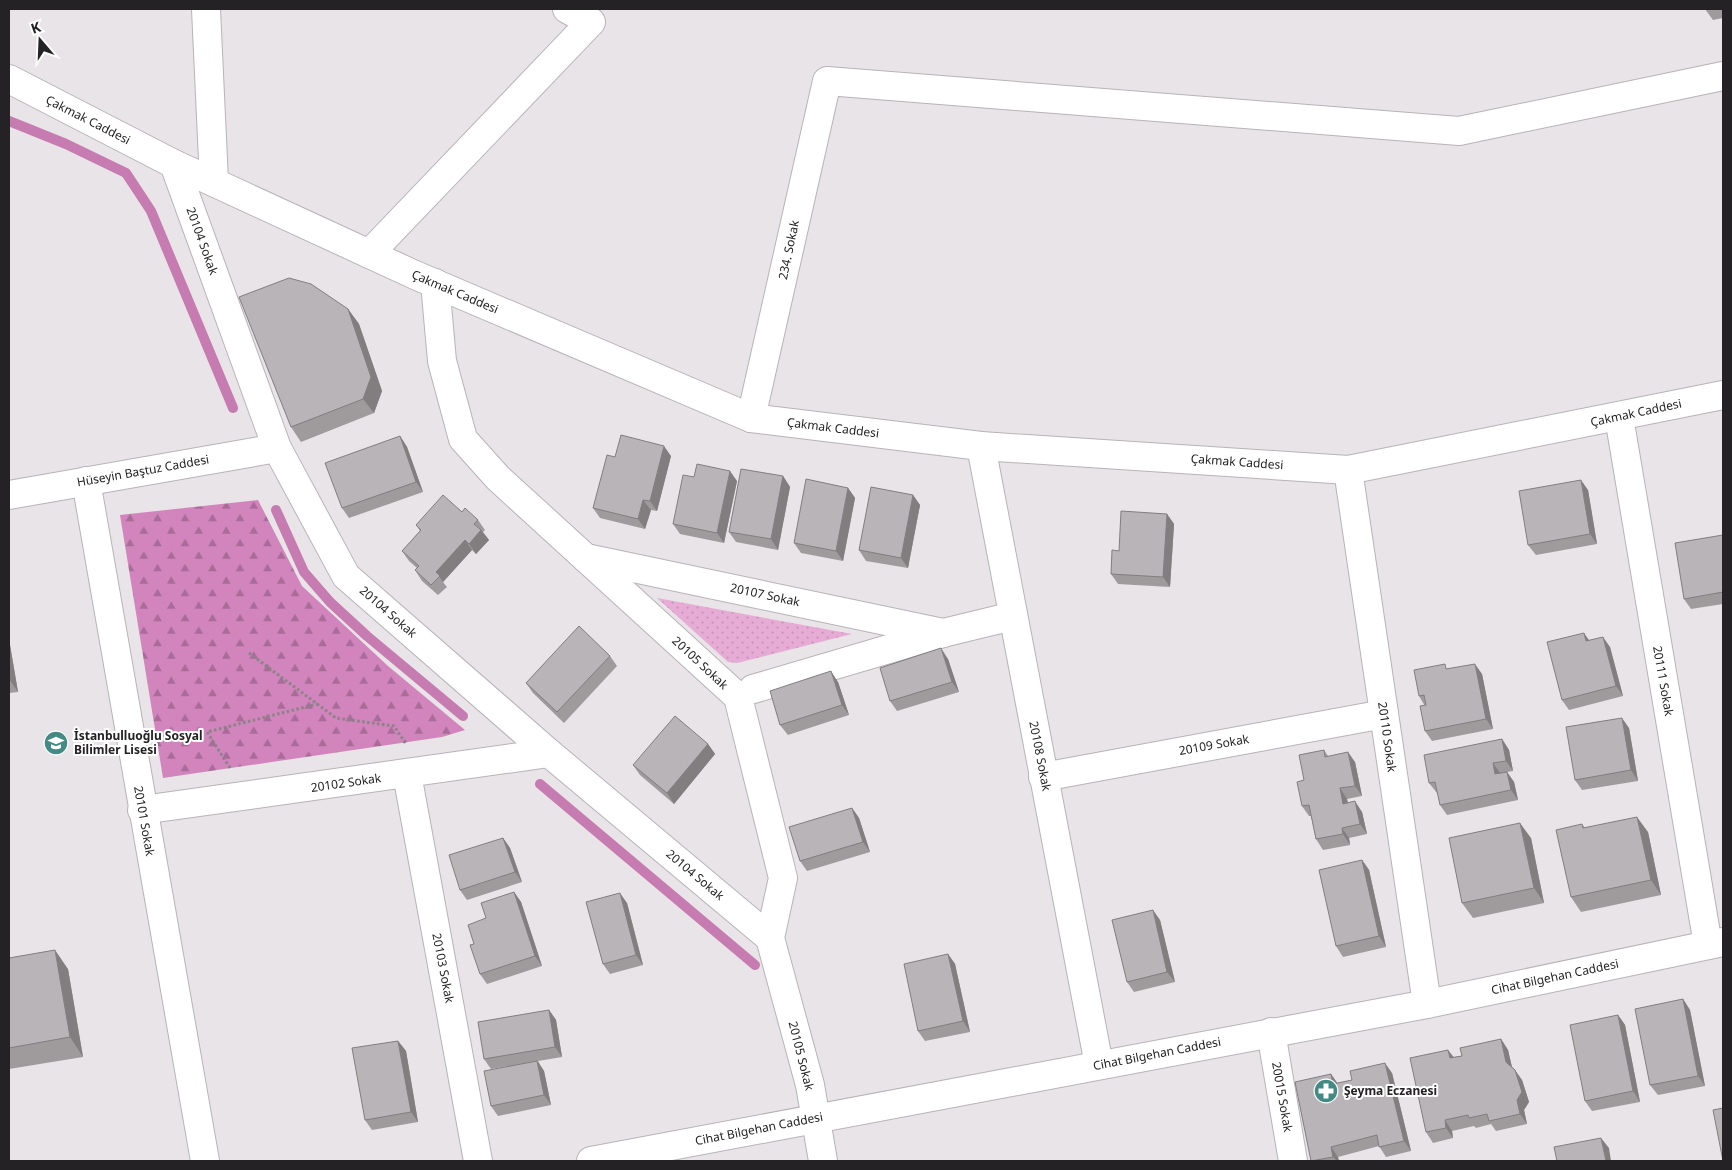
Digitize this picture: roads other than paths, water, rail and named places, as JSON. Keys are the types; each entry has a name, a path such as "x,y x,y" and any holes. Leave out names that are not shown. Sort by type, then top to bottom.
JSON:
{"street":[{"path":"206,9 214,182"},
{"path":"369,254 591,22 567,9"},
{"name":"234. Sokak","path":"751,418 826,81 1459,131 1723,76"},
{"name":"Çakmak Caddesi","path":"9,79 174,164 369,254 751,418 980,446 1348,470 1723,395"},
{"name":"20104 Sokak","path":"174,164 277,448 346,576 549,753 770,938"},
{"name":"20105 Sokak","path":"435,283 442,361 463,439 498,478 738,697 783,878 770,938 810,1085 822,1161"},
{"name":"20111 Sokak","path":"1619,417 1716,944"},
{"name":"20108 Sokak","path":"980,446 1099,1066"},
{"name":"Hüseyin Baştuz Caddesi","path":"9,495 277,448"},
{"name":"20110 Sokak","path":"1348,470 1427,1004"},
{"name":"20101 Sokak","path":"86,481 142,810 205,1161"},
{"name":"20107 Sokak","path":"586,558 943,633"},
{"path":"753,689 943,633 1013,616"},
{"name":"20109 Sokak","path":"1043,777 1384,714"},
{"name":"20102 Sokak","path":"142,810 549,753"},
{"name":"20103 Sokak","path":"416,773 478,1161"},
{"name":"Cihat Bilgehan Caddesi","path":"590,1161 1427,1004 1716,944"},
{"name":"20015 Sokak","path":"1271,1032 1293,1161"}],"waterway":[{"path":"9,121 66,144 126,173 151,211 233,408"},
{"path":"276,510 304,572 330,602 367,636 463,716"},
{"path":"540,784 755,965"}],"place":[{"name":"İstanbulluoğlu Sosyal Bilimler Lisesi","path":"56,743"},
{"name":"Şeyma Eczanesi","path":"1326,1091"}]}
